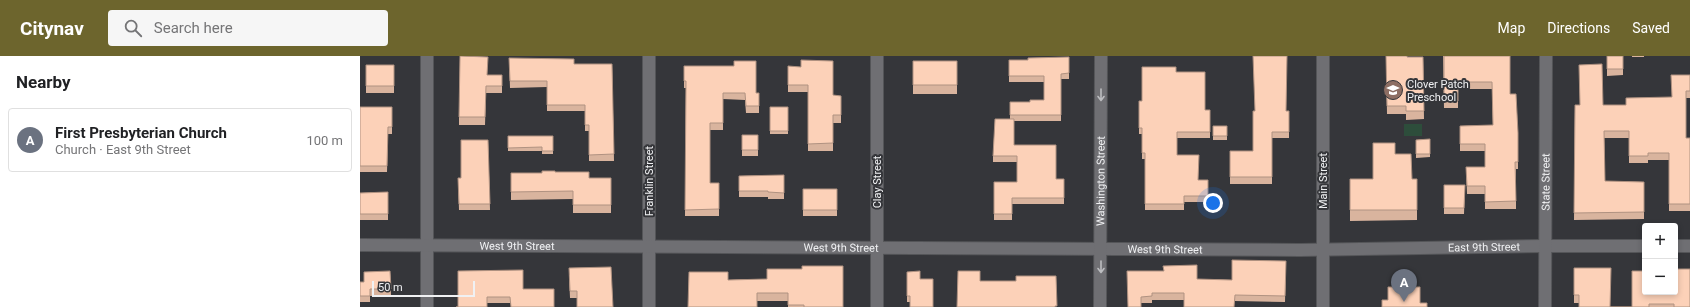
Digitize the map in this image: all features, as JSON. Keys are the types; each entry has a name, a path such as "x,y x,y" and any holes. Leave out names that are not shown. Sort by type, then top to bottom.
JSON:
{"street":[{"path":"427,56 427,307"},
{"name":"Franklin Street","path":"649,56 649,307"},
{"name":"Clay Street","path":"877,56 877,307"},
{"name":"Washington Street","path":"1100,307 1101,56"},
{"name":"Main Street","path":"1323,56 1323,307"},
{"name":"State Street","path":"1545,307 1546,56"},
{"name":"West 9th Street","path":"360,245 1323,250"},
{"name":"East 9th Street","path":"1323,250 1545,246 1642,246"},
{"path":"1678,246 1690,246"}],"green space":[{"path":"1404,124 1422,124 1422,136 1404,136"}],"building":[{"path":"460,56 488,57 487,75 502,75 502,86 486,86 485,117 459,117"},
{"path":"1253,56 1287,56 1286,111 1289,111 1289,132 1272,132 1272,177 1230,177 1230,151 1253,151 1253,111 1255,111"},
{"path":"1386,56 1423,57 1424,111 1406,111 1406,106 1387,106"},
{"path":"1444,56 1510,56 1510,94 1516,94 1518,133 1518,162 1515,162 1516,201 1485,202 1485,186 1467,186 1466,167 1485,167 1485,144 1460,144 1460,126 1493,125 1492,82 1458,82 1458,101 1444,101"},
{"path":"1607,56 1623,56 1623,69 1607,69"},
{"path":"1069,57 1069,73 1061,74 1061,115 1010,115 1010,102 1044,100 1044,76 1009,76 1009,60"},
{"path":"509,58 574,59 574,64 612,64 614,154 589,155 589,125 585,125 585,105 547,105 547,81 510,81"},
{"path":"801,60 833,61 833,95 841,96 841,115 833,115 833,143 808,144 808,85 788,85 788,66 801,67"},
{"path":"734,61 756,61 756,93 759,93 759,106 746,106 745,93 723,93 723,123 710,123 710,183 719,183 719,209 685,210 686,81 684,81 684,66 734,66"},
{"path":"913,61 957,61 957,85 913,85"},
{"path":"1602,64 1603,105 1626,105 1626,98 1672,97 1671,75 1690,75 1690,91 1686,91 1686,138 1690,138 1690,204 1669,204 1669,153 1648,153 1648,156 1629,156 1629,131 1604,131 1605,181 1644,182 1644,212 1574,213 1575,105 1580,105 1579,65"},
{"path":"366,65 394,65 394,86 366,86"},
{"path":"1142,67 1176,67 1176,72 1205,72 1205,110 1210,110 1210,132 1177,132 1177,155 1199,155 1198,180 1208,180 1208,196 1184,196 1184,204 1145,204 1145,153 1142,153 1142,128 1139,128 1139,101 1142,101"},
{"path":"360,107 392,107 392,127 388,127 387,166 360,166"},
{"path":"770,107 788,107 788,131 770,131"},
{"path":"995,119 1014,119 1014,145 1056,145 1056,179 1064,179 1064,198 1012,198 1012,214 994,214 994,182 1017,182 1017,156 993,156"},
{"path":"1213,126 1227,126 1227,136 1213,136"},
{"path":"742,135 758,135 758,150 742,150"},
{"path":"508,136 553,136 553,151 542,151 542,147 508,148"},
{"path":"1430,139 1430,154 1416,154 1416,140"},
{"path":"461,140 488,140 490,204 459,204 458,178 461,178"},
{"path":"1373,143 1395,143 1395,154 1411,154 1412,179 1417,179 1417,210 1350,210 1350,179 1373,179"},
{"path":"542,171 589,172 589,178 611,178 611,205 573,205 573,191 511,192 511,173 542,173"},
{"path":"784,175 784,193 768,191 739,191 739,176"},
{"path":"1444,185 1465,185 1464,208 1444,208"},
{"path":"803,189 837,189 837,210 803,210"},
{"path":"388,192 388,214 360,214 360,193"},
{"path":"1232,260 1286,261 1285,296 1235,295 1234,307 1184,307 1184,293 1152,293 1152,296 1141,297 1141,307 1128,307 1127,271 1164,271 1163,266 1197,265 1197,279 1232,280"},
{"path":"802,266 843,266 843,307 804,307 804,305 788,305 788,293 757,293 757,307 688,307 689,272 728,272 728,280 767,279 767,269 802,269"},
{"path":"611,267 613,307 577,307 577,291 570,291 569,268"},
{"path":"1574,268 1611,268 1610,307 1579,307 1579,295 1574,295"},
{"path":"1678,269 1690,269 1690,307 1674,307 1674,304 1649,304 1649,307 1632,307 1632,271 1642,271 1642,295 1678,295"},
{"path":"523,270 523,289 554,289 554,307 511,307 510,297 487,297 487,307 458,307 458,271"},
{"path":"390,271 391,289 370,289 370,296 360,296 360,282 364,282 364,272"},
{"path":"920,271 920,279 933,279 933,307 910,307 910,296 907,296 907,272"},
{"path":"958,271 980,271 980,281 1016,281 1016,276 1056,276 1057,306 957,307"},
{"path":"1388,287 1420,287 1420,303 1427,303 1427,307 1382,307 1382,300 1388,300"}],"place":[{"name":"Clover Patch Preschool","path":"1393,90"},
{"name":"First Presbyterian Church","path":"1404,302"}]}
